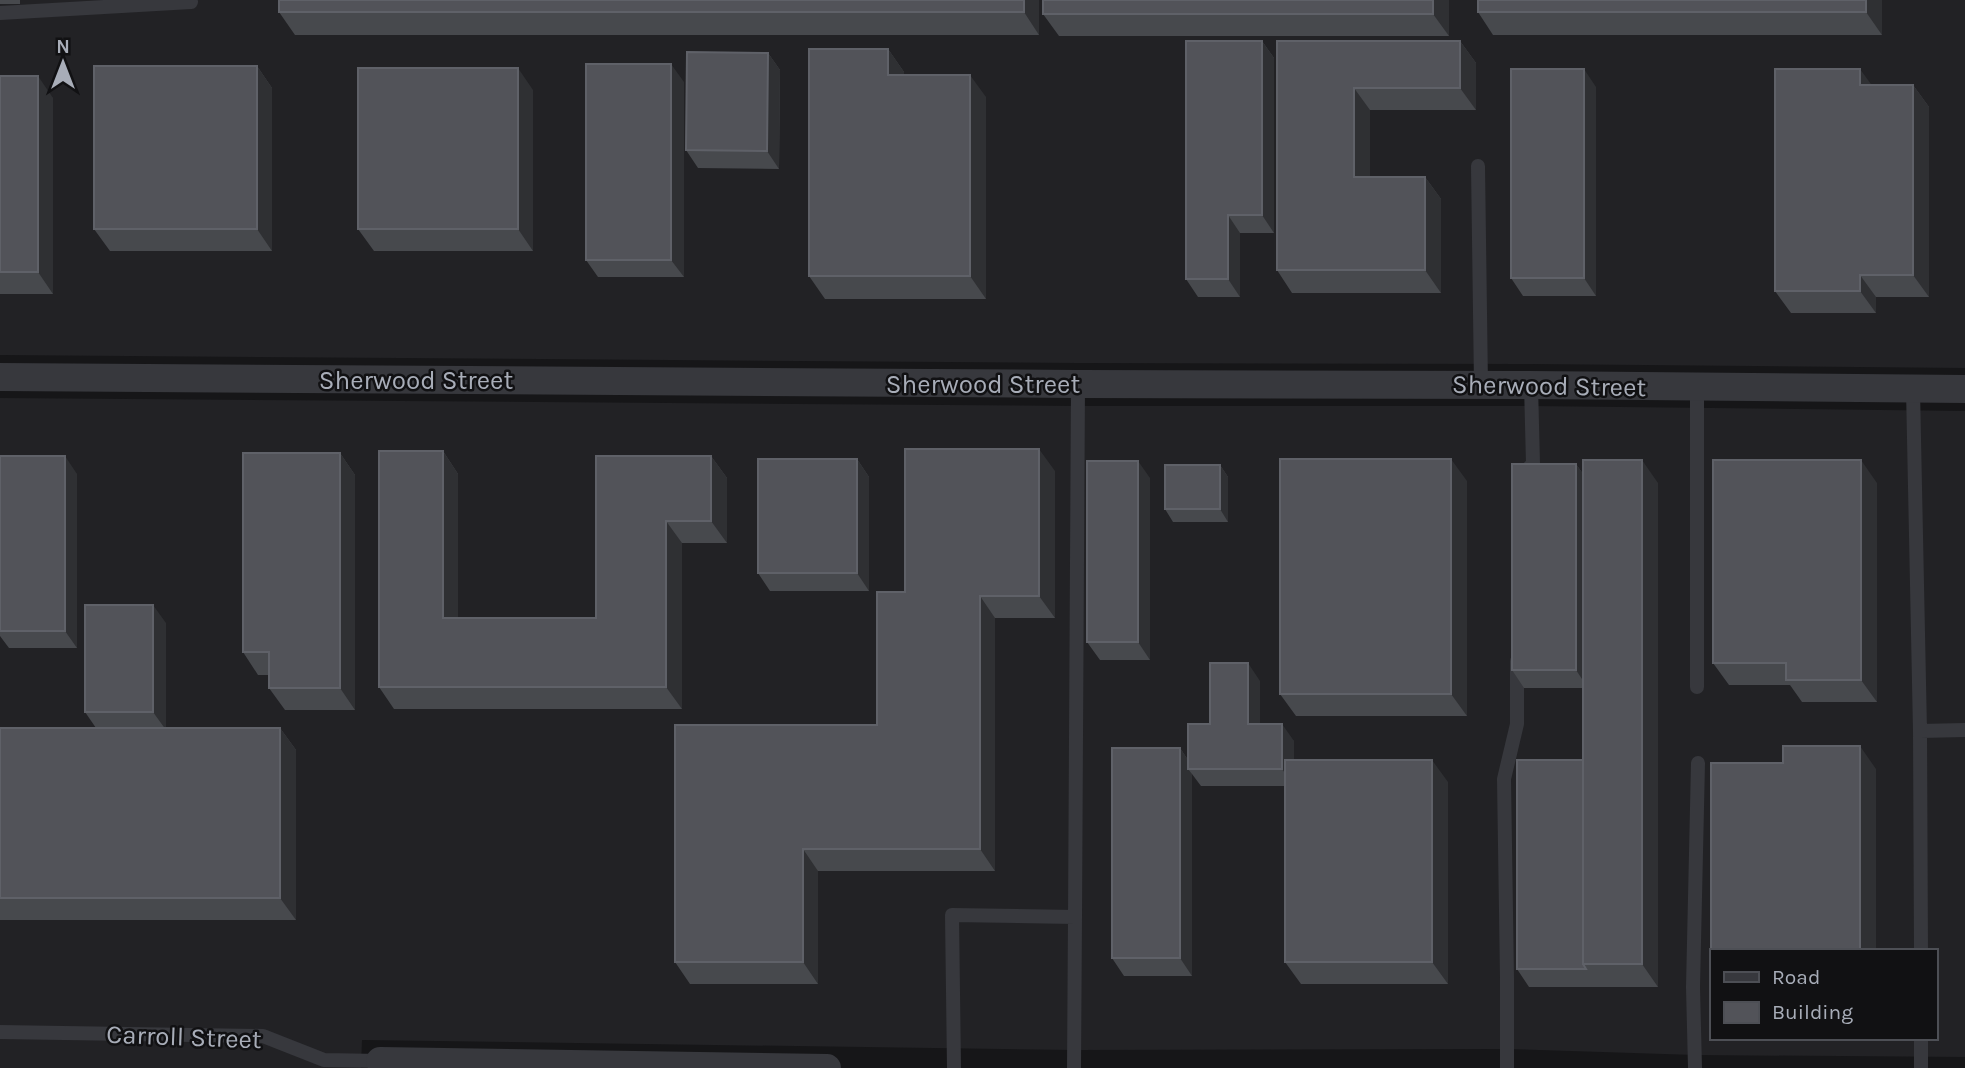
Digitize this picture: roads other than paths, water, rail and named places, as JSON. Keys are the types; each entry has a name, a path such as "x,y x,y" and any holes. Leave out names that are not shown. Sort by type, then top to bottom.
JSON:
{"street":[{"name":"Sherwood Street","path":"0,377 1965,389"},
{"name":"Carroll Street","path":"380,1061 827,1068"}],"lane":[{"path":"0,13 191,2"},
{"path":"1478,166 1481,385"},
{"path":"1074,1068 1078,384"},
{"path":"1519,490 1519,476 1533,464 1531,385"},
{"path":"1697,388 1697,687"},
{"path":"1913,389 1920,731 1921,949"},
{"path":"1507,1068 1504,779 1517,724 1517,641"},
{"path":"1920,731 1965,730"},
{"path":"1695,1068 1693,987 1698,763"},
{"path":"954,1068 952,915 1075,917"},
{"name":"Carroll Street","path":"0,1032 263,1037 324,1060 380,1061"},
{"path":"1921,1040 1921,1068"}]}
